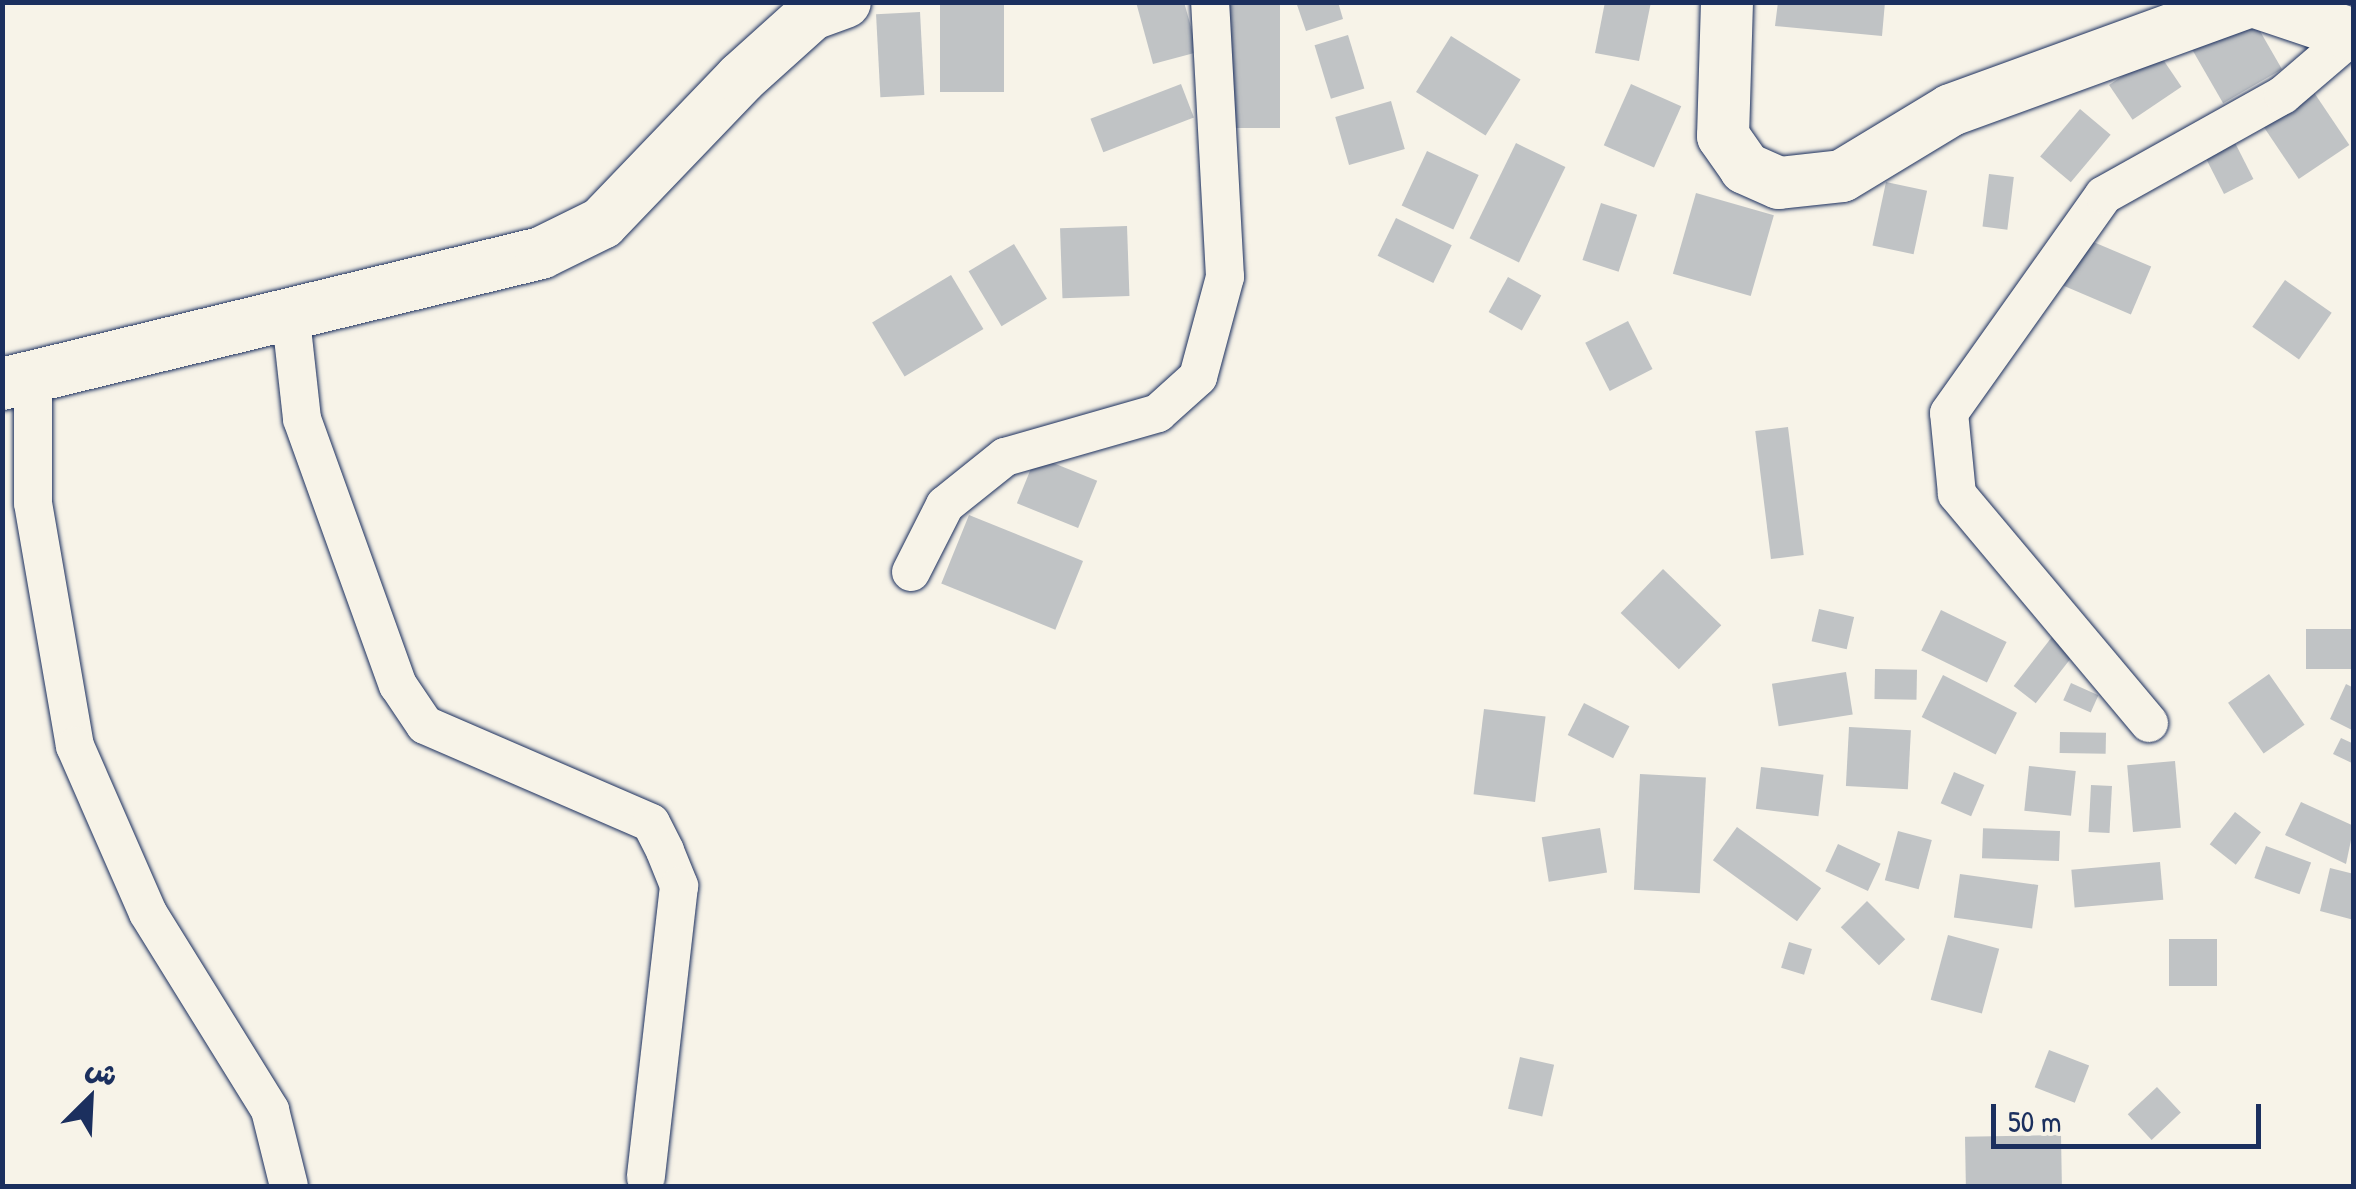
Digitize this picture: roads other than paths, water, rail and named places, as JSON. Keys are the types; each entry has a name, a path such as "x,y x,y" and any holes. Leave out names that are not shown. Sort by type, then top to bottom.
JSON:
{"street":[{"path":"289,1186 270,1110 148,913 75,746 34,503 18,379 290,310 541,253 602,223 742,78 812,14 844,2"},
{"path":"911,572 945,505 1005,457 1158,414 1198,377 1225,277 1210,2"},
{"path":"1727,2 1723,136 1746,168 1779,183 1842,176 1951,110 2247,2"},
{"path":"2256,2 2353,34"},
{"path":"2149,723 1957,494 1949,413 2104,195 2283,96 2353,34"},
{"path":"290,310 302,418 398,685 424,725 651,823 665,851 679,886 646,1177"}]}
